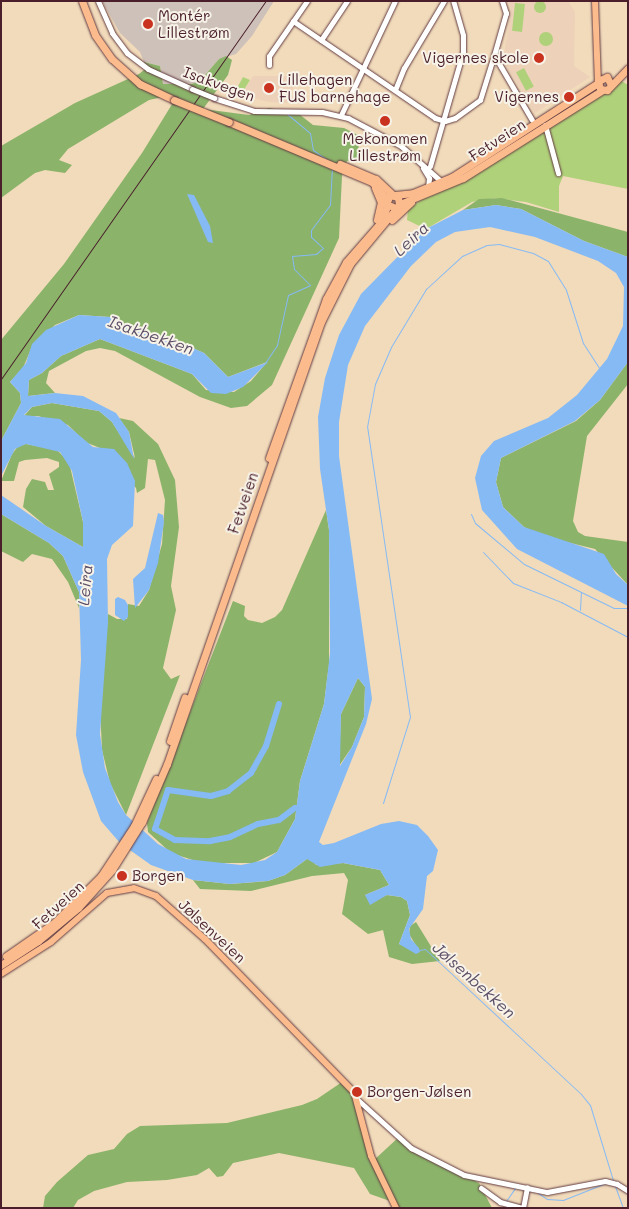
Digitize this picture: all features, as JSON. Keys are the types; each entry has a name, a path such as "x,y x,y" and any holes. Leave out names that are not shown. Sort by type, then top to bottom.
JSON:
{"highway":[{"path":"82,1 95,36 112,59 140,84 378,186 398,206"},
{"path":"605,76 628,67"},
{"path":"611,85 628,67"},
{"path":"605,76 611,80 611,85"},
{"name":"Fetveien","path":"1,965 38,941 72,914 121,853 140,820 162,763 317,320 341,269 398,206 442,182 605,76"},
{"path":"598,82 604,90"},
{"name":"Fetveien","path":"372,234 381,222 391,199 426,191 463,178 611,85"},
{"path":"297,150 369,176 398,206"},
{"path":"361,178 375,188 381,202 379,216 372,234"},
{"path":"372,234 426,191"},
{"name":"Fetveien","path":"1,959 69,909 121,853"}],"main road":[{"path":"595,1 598,82"},
{"path":"598,58 605,76"},
{"name":"Jølsenveien","path":"1,974 51,942 107,893 128,888 145,890 160,899 205,939 357,1099"},
{"path":"357,1099 369,1150 396,1208"}],"street":[{"name":"Isakvegen","path":"98,1 112,33 127,53 148,69 214,98 254,111 341,116 393,142 417,159 442,182"},
{"path":"269,65 269,56 307,1"},
{"path":"321,40 347,1"},
{"path":"341,116 395,1"},
{"path":"395,90 404,68 444,1"},
{"path":"430,166 445,121 464,43 453,1"},
{"path":"293,21 363,69 445,121 455,118 480,100 506,13 502,1"},
{"path":"494,55 532,120"},
{"path":"545,125 558,173"},
{"name":"Isakvegen","path":"417,159 429,178 426,191"},
{"name":"Jølsenveien","path":"357,1099 406,1143 431,1160 468,1176 557,1192 608,1181 628,1191"},
{"path":"481,1188 500,1202 522,1208 527,1187"}],"shaded area":[{"path":"102,1 274,1 252,36 236,54 219,59 198,83 171,85 163,84 160,66 144,62 140,52 120,33"},
{"name":"Vigernes skole","path":"509,1 568,1 575,12 574,66 590,77 535,113 503,60 511,11"},
{"name":"Lillehagen FUS barnehage","path":"253,76 288,76 297,82 289,94 296,98 295,103 268,102 242,94"}],"green space":[{"path":"538,1 542,1 546,7 542,13 538,13 534,9 534,5"},
{"path":"515,3 525,4 522,32 512,31"},
{"path":"546,32 551,34 553,39 551,44 546,46 541,44 539,39 541,34"},
{"path":"226,56 232,60 228,75 203,109 249,115 269,108 299,114 313,125 344,128 360,136 357,160 347,161 342,176 339,238 272,385 247,406 231,408 200,397 115,351 100,348 86,351 49,371 46,383 55,393 28,396 29,380 42,373 61,356 100,339 192,374 206,390 234,392 251,381 267,362 228,377 204,353 172,339 149,335 110,317 79,315 55,325 31,349 23,368 10,382 20,393 21,403 1,441 1,340 64,264 142,153 174,101 163,97 149,100 68,149 59,160 72,165 65,173 45,170 35,173 1,198 1,146 75,103 139,74 144,70 144,62 160,66 163,84 191,84 199,82 219,59"},
{"path":"524,68 534,87 526,91 516,72"},
{"path":"243,77 250,80 242,93 236,90"},
{"path":"617,78 628,85 628,189 563,176 559,186 559,212 526,202 495,198 472,202 426,229 407,220 408,209 450,180 582,95 600,94"},
{"path":"502,198 628,232 628,257 584,241 521,209 496,205 463,210 479,199"},
{"path":"628,362 628,384 587,436 573,521 578,532 585,536 628,542 628,585 595,549 542,536 524,527 503,507 496,482 501,458 576,421 600,400"},
{"path":"52,403 99,411 112,422 135,458 129,432 119,418 133,421 158,444 175,480 179,527 171,586 176,610 163,668 171,679 180,675 126,815 110,783 102,750 100,708 108,614 117,619 127,619 128,604 139,606 149,590 162,544 165,500 155,460 148,459 145,488 137,493 136,488 100,448 85,442 68,425 38,416 24,416 32,407"},
{"path":"26,444 57,450 69,462 83,522 83,547 46,526 23,507 26,489 32,479 45,482 48,490 54,490 49,474 59,467 59,462 47,458 25,460 19,462 14,481 1,481 12,454 19,445"},
{"path":"326,510 329,530 329,664 324,704 300,781 295,819 277,852 254,863 202,863 171,853 148,832 147,823 233,601 245,606 244,616 248,620 262,623 275,617 282,610"},
{"path":"1,514 49,543 63,556 79,592 79,608 68,582 52,559 32,554 23,562 1,551"},
{"path":"358,678 365,687 364,717 352,747 339,766 341,714"},
{"path":"307,859 312,859 316,865 343,863 380,870 389,885 365,895 375,900 387,895 401,897 407,901 410,915 399,944 420,952 409,934 410,926 416,922 440,961 412,964 389,957 383,930 368,934 342,914 348,880 344,873 312,876 251,891 200,889 193,880 230,884 268,881 285,875"},
{"path":"342,1082 349,1087 374,1160 400,1136 412,1147 479,1183 492,1208 394,1208 390,1201 370,1194 354,1168 279,1153 233,1163 223,1176 217,1177 209,1168 197,1175 167,1180 127,1182 94,1191 78,1200 73,1208 43,1208 45,1196 57,1182 88,1155 114,1149 127,1134 140,1126 227,1123 302,1105 317,1099"}],"water":[{"path":"187,194 194,195 210,226 213,243 208,242"},
{"name":"Leira","path":"496,205 521,209 584,241 628,257 628,362 600,400 575,421 501,458 496,482 503,507 524,527 604,554 616,574 628,585 628,606 517,549 482,510 475,478 481,456 494,441 548,418 577,395 607,359 623,326 624,287 616,273 598,261 535,237 490,227 455,232 436,242 411,266 365,326 348,365 339,422 339,456 372,699 366,724 319,842 323,845 334,843 381,824 399,821 417,825 428,836 438,850 433,871 427,876 423,909 409,929 411,939 419,948 420,952 416,954 399,944 410,915 407,901 401,897 387,895 370,905 365,895 389,885 380,870 343,863 320,867 307,859 285,875 268,881 230,884 193,880 151,865 120,843 101,821 83,772 76,735 81,660 79,592 63,556 49,543 1,514 1,495 46,526 83,547 83,522 72,471 60,452 26,444 15,449 1,476 1,441 21,403 20,393 10,382 26,363 32,344 46,330 79,315 110,317 149,335 172,339 204,353 228,377 268,362 243,387 226,394 211,393 192,374 100,339 61,356 42,373 29,380 28,396 55,393 83,396 116,413 129,432 134,459 112,422 99,411 52,403 32,407 24,415 60,419 93,447 114,449 127,463 135,481 133,526 112,545 107,559 108,623 100,734 105,768 118,802 126,815 158,844 186,859 241,865 265,860 277,852 295,819 300,781 324,704 330,653 329,530 320,469 318,417 325,378 339,335 361,294 424,230 463,210","holes":["358,678 365,687 364,717 352,747 340,766 341,714"]},
{"path":"158,513 163,515 164,522 158,563 149,590 135,608 133,579 145,568"},
{"path":"118,597 125,600 128,605 128,617 124,621 115,615 115,599"}],"waterway":[{"name":"Isakbekken","path":"286,113 310,133 313,150 329,161"},
{"name":"Isakbekken","path":"265,363 277,345 288,295 310,285 294,269 292,256 316,254 323,248 311,237 311,230 330,205 332,169"},
{"path":"383,803 410,717 367,427 375,384 391,347 426,289 462,256 487,245 499,244 533,253 548,261 566,290 583,343 599,368"},
{"path":"471,514 475,523 524,564 614,608 628,608"},
{"path":"483,552 513,583 561,602 628,637"},
{"path":"580,610 581,592"},
{"path":"155,829 168,790 211,796 228,791 251,773 266,746 279,704"},
{"path":"155,829 175,840 210,841 230,837 258,824 279,820 295,808"},
{"name":"Jølsenbekken","path":"419,950 425,949 581,1094 590,1105 613,1180"},
{"path":"538,1193 547,1199 563,1200 606,1183"},
{"path":"615,1186 623,1208"},
{"path":"506,1201 515,1188"}],"railway":[{"path":"1,379 266,1"}],"place":[{"name":"Montér Lillestrøm","path":"148,24"},
{"name":"Vigernes skole","path":"539,58"},
{"name":"Lillehagen FUS barnehage","path":"269,88"},
{"name":"Vigernes","path":"569,97"},
{"name":"Mekonomen Lillestrøm","path":"385,121"},
{"name":"Borgen","path":"122,876"},
{"name":"Borgen-Jølsen","path":"357,1092"}]}
